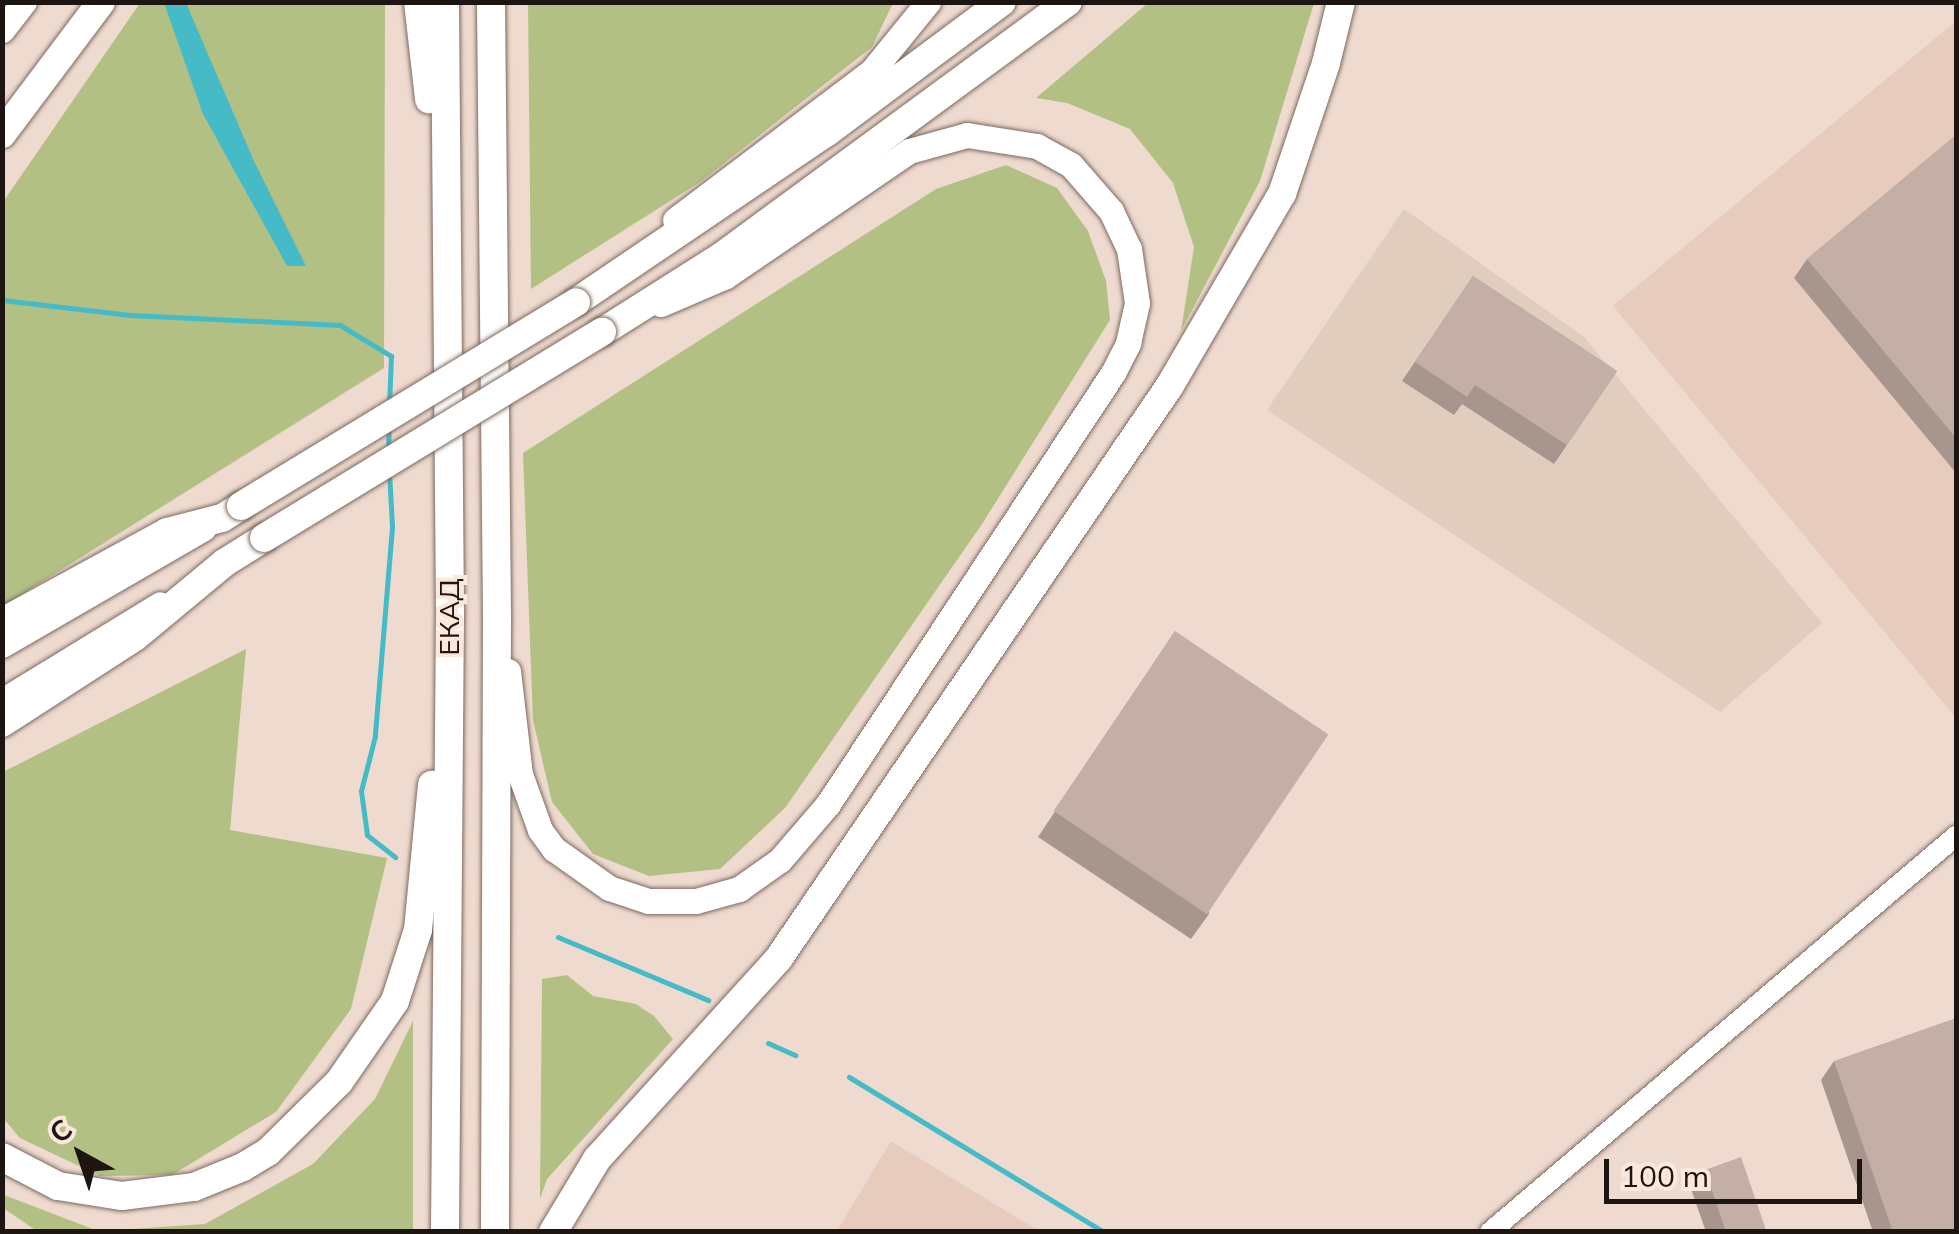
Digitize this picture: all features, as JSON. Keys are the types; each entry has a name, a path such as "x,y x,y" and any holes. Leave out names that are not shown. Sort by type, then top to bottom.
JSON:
{"highway":[{"path":"2,134 102,2"},
{"path":"418,2 446,240"},
{"name":"ЕКАД","path":"445,2 450,615 445,1232"},
{"name":"ЕКАД","path":"491,2 497,618 495,1232"},
{"path":"2,622 167,532 231,512 576,302 826,133 1002,2"},
{"path":"2,723 135,637 224,563 722,256 1068,2"},
{"path":"553,1232 597,1158 699,1051 790,944 1169,387 1282,194 1326,63 1341,2"},
{"path":"2,1157 36,1178 80,1192 122,1196 172,1192 218,1180 256,1160 299,1124 339,1082 395,1001 418,930 450,615"}],"main road":[{"path":"2,30 24,2"},
{"path":"620,274 651,238 872,70 928,2"},
{"path":"497,618 504,638 520,774 535,819 554,850 609,888 648,901 696,901 740,889 780,860 828,804 1113,373 1128,342 1137,303 1129,248 1112,211 1072,165 1036,146 967,135 910,151 726,276 628,316"},
{"path":"2,645 231,512"},
{"path":"2,702 224,563"}],"street":[{"path":"1490,1232 1956,836"}],"shaded area":[{"path":"1956,21 1956,718 1613,306"},
{"path":"1404,209 1584,337 1822,623 1720,712 1267,410"},
{"path":"891,1141 1039,1231 837,1231"}],"green space":[{"path":"528,2 893,3 872,47 700,182 531,289"},
{"path":"140,3 385,3 384,368 3,606 3,202"},
{"path":"1148,3 1314,3 1260,181 1181,331 1194,247 1173,183 1130,129 1067,103 1036,98"},
{"path":"1006,165 1057,188 1088,231 1106,281 1110,320 982,524 785,808 720,869 649,876 593,854 552,802 533,720 523,453 936,189"},
{"path":"246,649 230,830 387,858 351,1009 276,1112 172,1175 100,1176 20,1138 3,1118 3,772"},
{"path":"567,975 593,996 636,1004 654,1016 673,1039 547,1179 540,1199 542,979"},
{"path":"413,1021 413,1231 102,1231 205,1224 313,1164 375,1099"},
{"path":"3,1193 98,1231 37,1231 3,1208"}],"water":[{"path":"164,3 186,3 254,161 306,266 287,266 203,114"}],"building":[{"path":"1956,135 1956,438 1807,259"},
{"path":"1473,276 1617,371 1567,445 1475,385 1467,397 1415,362"},
{"path":"1175,631 1328,734 1207,914 1054,811"},
{"path":"1956,1018 1956,1232 1893,1232 1834,1061"},
{"path":"1741,1157 1766,1230 1760,1232 1726,1232 1705,1170"}],"waterway":[{"path":"2,300 130,315 340,325 391,356 389,405"},
{"path":"388,450 389,426"},
{"path":"389,471 392,527 375,736 361,791 367,835 395,857"},
{"path":"558,937 708,1000"},
{"path":"768,1043 795,1055"},
{"path":"849,1077 1104,1232"}]}
